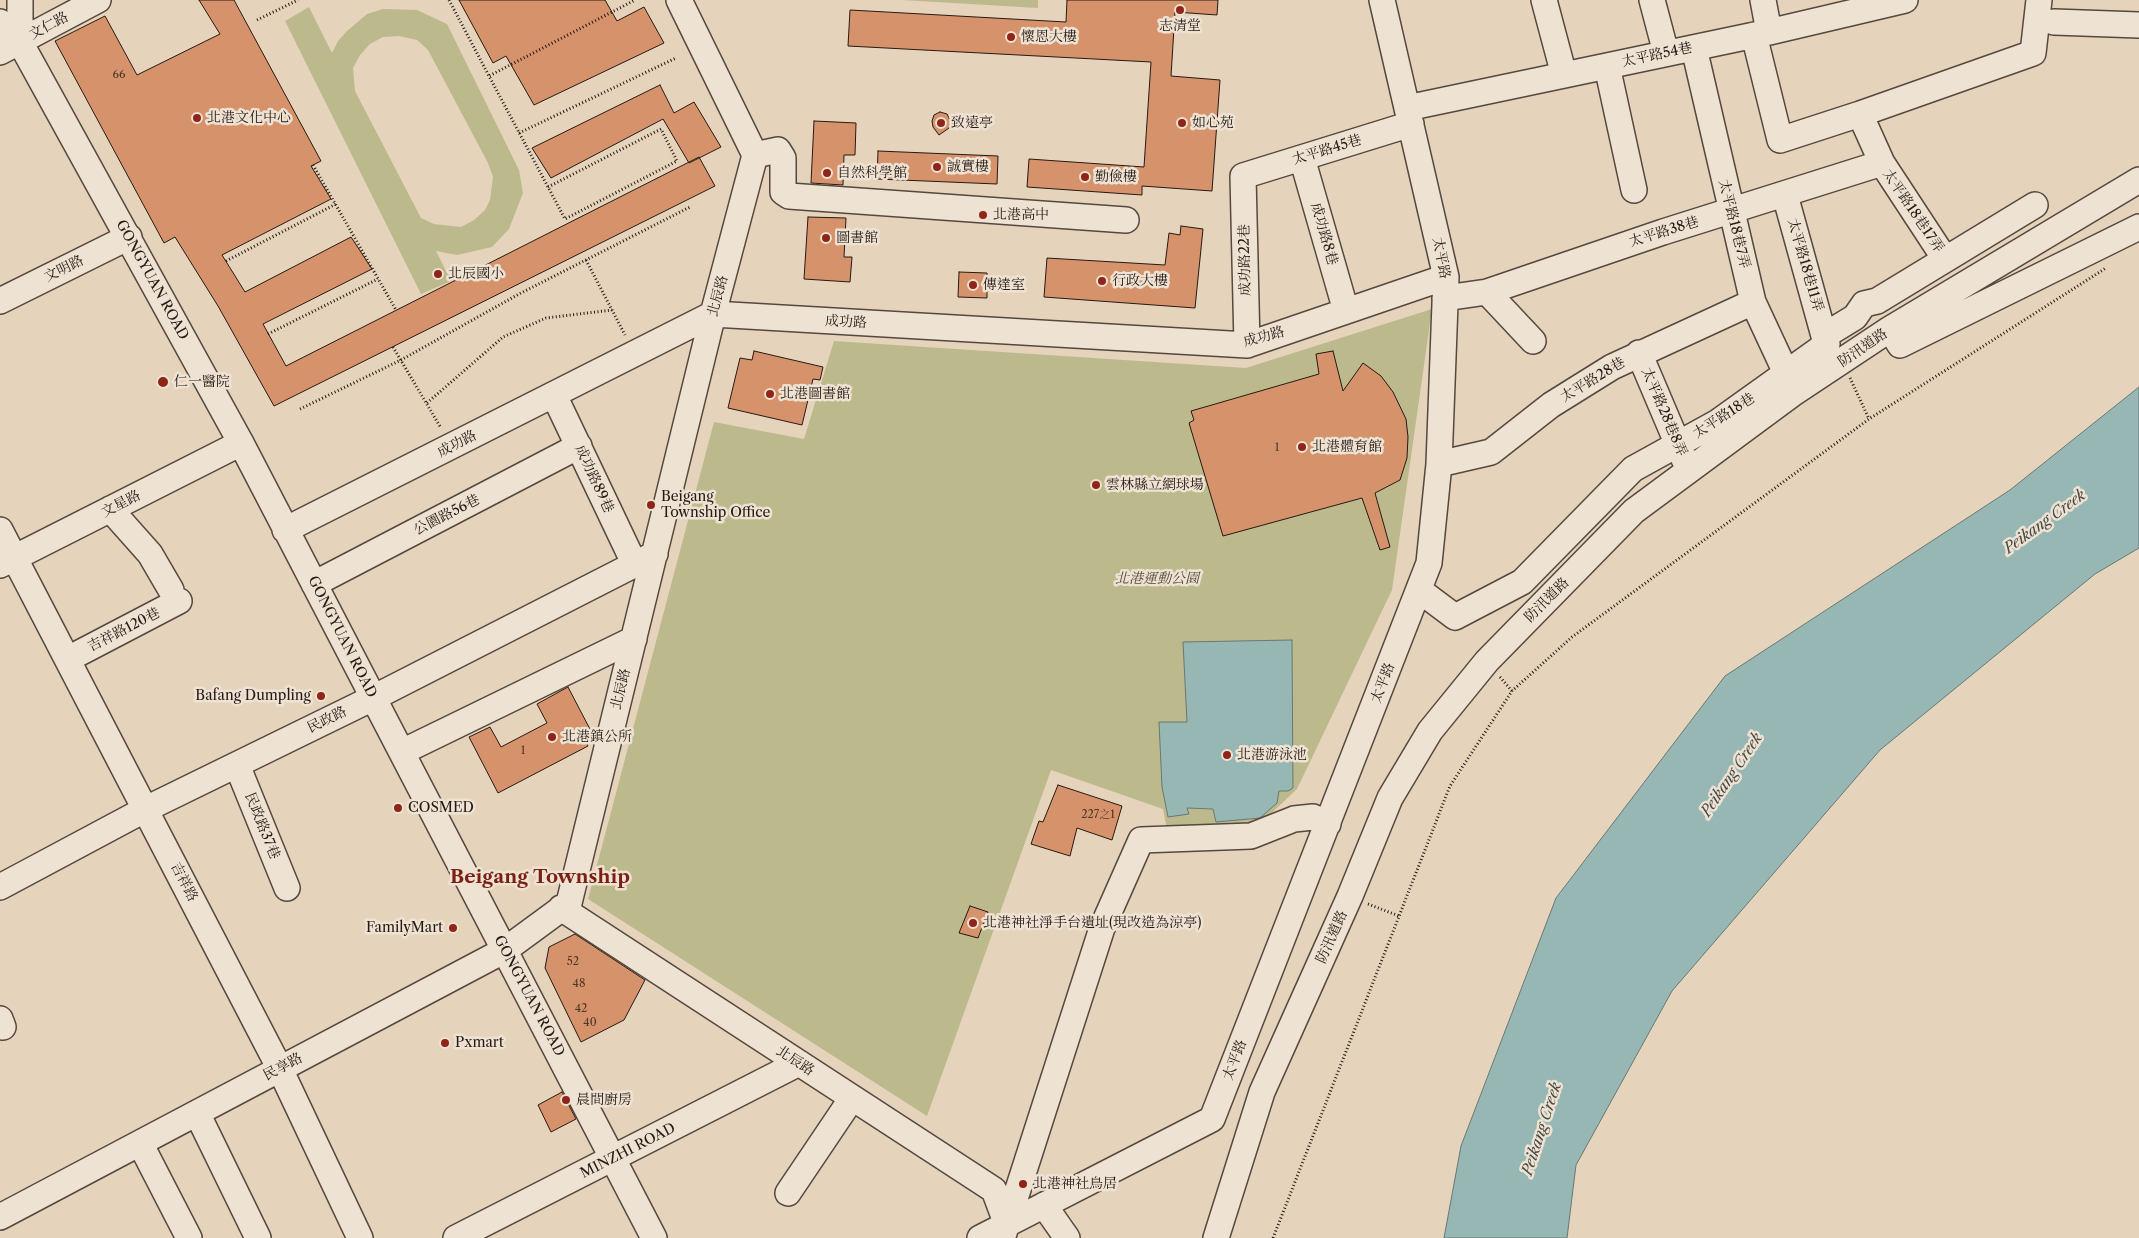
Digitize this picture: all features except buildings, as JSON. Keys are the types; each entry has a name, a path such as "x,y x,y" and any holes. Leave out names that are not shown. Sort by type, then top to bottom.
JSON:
{"street":[{"name":"GONGYUAN ROAD","path":"10,47 20,0"},
{"name":"文仁路","path":"10,47 98,0"},
{"path":"679,0 755,155 778,150 782,158 783,192 789,196 1126,220"},
{"name":"太平路","path":"980,1238 1005,1231 1044,1206 1212,1119 1428,563 1439,464 1446,287 1382,0"},
{"path":"1544,0 1564,75"},
{"path":"1652,0 1666,53"},
{"path":"1763,0 1762,33 1780,140 2033,54 2039,0"},
{"name":"太平路54巷","path":"1409,116 1564,75 1906,0"},
{"name":"GONGYUAN ROAD","path":"0,22 10,47 128,237 242,442 654,1238"},
{"path":"2054,22 2139,25"},
{"name":"太平路18巷7弄","path":"1694,48 1730,212 1753,302 1790,383"},
{"path":"1607,66 1634,190"},
{"name":"太平路18巷17弄","path":"1860,114 1882,163 1945,259"},
{"name":"太平路45巷","path":"1243,176 1302,158 1409,116"},
{"name":"北辰路","path":"755,155 713,314 644,559 634,639 569,902 561,908 994,1190 1005,1231"},
{"name":"成功路8巷","path":"1302,158 1346,311"},
{"name":"太平路38巷","path":"1446,287 1487,292 1597,253 1882,163"},
{"name":"成功路22巷","path":"1243,176 1247,345"},
{"name":"防汛道路","path":"1216,1238 1262,1092 1350,896 1390,798 1430,730 1487,661 1634,512 1689,471 1790,383 1842,362 1890,329 2139,180"},
{"name":"太平路18巷11弄","path":"1785,195 1824,336"},
{"name":"太平路18巷","path":"1418,590 1455,617 1522,582 1633,469 1790,383 1827,344 1824,336 1855,318 1864,304 1877,301 2034,205"},
{"path":"1890,329 1900,345 2139,227"},
{"name":"文明路","path":"0,301 128,237"},
{"name":"成功路","path":"286,530 713,314 1247,345 1346,311 1446,287"},
{"path":"1487,292 1533,341"},
{"name":"太平路28巷","path":"1439,464 1491,452 1551,405 1639,353 1753,302"},
{"name":"太平路28巷8弄","path":"1639,353 1689,471"},
{"name":"成功路89巷","path":"554,395 579,446 644,559"},
{"name":"文星路","path":"7,561 242,442"},
{"name":"公園路56巷","path":"314,584 579,446"},
{"name":"吉祥路120巷","path":"68,659 175,596 150,554 110,509"},
{"name":"吉祥路","path":"0,530 7,561 68,659 280,1069 360,1238"},
{"name":"民政路","path":"0,887 146,809 373,698 644,559"},
{"path":"402,752 634,639"},
{"name":"民政路37巷","path":"237,764 287,888"},
{"path":"1005,1231 1102,928 1141,840 1251,836 1294,819 1313,817 1328,824"},
{"name":"民享路","path":"0,1216 505,950 561,908"},
{"name":"MINZHI ROAD","path":"456,1238 799,1063"},
{"path":"788,1193 852,1098"},
{"path":"196,1113 258,1238"},
{"path":"140,1143 189,1238"},
{"path":"1044,1206 1067,1238"}],"path":[{"path":"258,20 298,0"},
{"path":"449,0 520,133 548,187 565,219 677,161 661,129 548,187"},
{"path":"489,76 636,0"},
{"path":"520,133 676,58"},
{"path":"314,165 396,310"},
{"path":"226,261 336,204"},
{"path":"300,409 401,360 586,260 690,207"},
{"path":"586,260 625,335"},
{"path":"1273,1238 1450,786 1512,691 1572,636 1870,419 2114,264"},
{"path":"268,334 378,279"},
{"path":"427,403 504,337 546,318 612,310"},
{"path":"393,347 441,428"},
{"path":"1842,362 1870,419"},
{"path":"1363,902 1399,916"}],"green space":[{"path":"902,0 1038,0 1038,8"},
{"path":"309,7 332,53 338,41 347,31 367,14 383,9 417,10 447,24 519,170 523,193 509,229 492,247 457,255 436,251 451,281 421,294 285,21","holes":["399,36 417,40 428,50 488,163 493,177 490,200 485,210 474,220 461,227 434,224 421,218 355,91 353,68 360,55 370,44 383,37"]},
{"name":"北港運動公園","path":"1432,309 1392,590 1297,789 1261,823 1167,830 1163,809 1051,770 927,1116 588,899 714,422 804,439 834,341 1246,368"}],"water":[{"name":"Peikang Creek","path":"2139,387 2139,548 2095,574 1880,750 1672,991 1576,1165 1567,1238 1444,1238 1461,1146 1556,898 1725,676 2010,490"},
{"name":"北港游泳池","path":"1292,640 1293,788 1288,791 1279,791 1277,803 1260,818 1216,822 1213,809 1187,808 1189,814 1168,817 1162,787 1159,722 1187,722 1183,642"}],"place":[{"name":"志清堂","path":"1180,10"},
{"name":"懷恩大樓","path":"1011,37"},
{"name":"北港文化中心","path":"197,118"},
{"name":"致遠亭","path":"941,123"},
{"name":"如心苑","path":"1182,123"},
{"name":"誠實樓","path":"937,167"},
{"name":"自然科學館","path":"827,173"},
{"name":"勤儉樓","path":"1085,177"},
{"name":"北港高中","path":"983,215"},
{"name":"圖書館","path":"826,238"},
{"name":"北辰國小","path":"438,274"},
{"name":"行政大樓","path":"1102,281"},
{"name":"傳達室","path":"973,285"},
{"name":"仁一醫院","path":"163,382"},
{"name":"北港圖書館","path":"770,394"},
{"name":"北港體育館","path":"1302,447"},
{"name":"雲林縣立網球場","path":"1096,485"},
{"name":"Beigang Township Office","path":"651,505"},
{"name":"Bafang Dumpling","path":"321,696"},
{"name":"北港鎮公所","path":"552,737"},
{"name":"北港游泳池","path":"1227,755"},
{"name":"COSMED","path":"398,808"},
{"name":"北港神社淨手台遺址(現改造為涼亭)","path":"973,923"},
{"name":"FamilyMart","path":"453,928"},
{"name":"Pxmart","path":"445,1043"},
{"name":"晨間廚房","path":"566,1100"},
{"name":"北港神社鳥居","path":"1023,1184"}],"district":[{"name":"Beigang Township","path":"540,878"}]}
